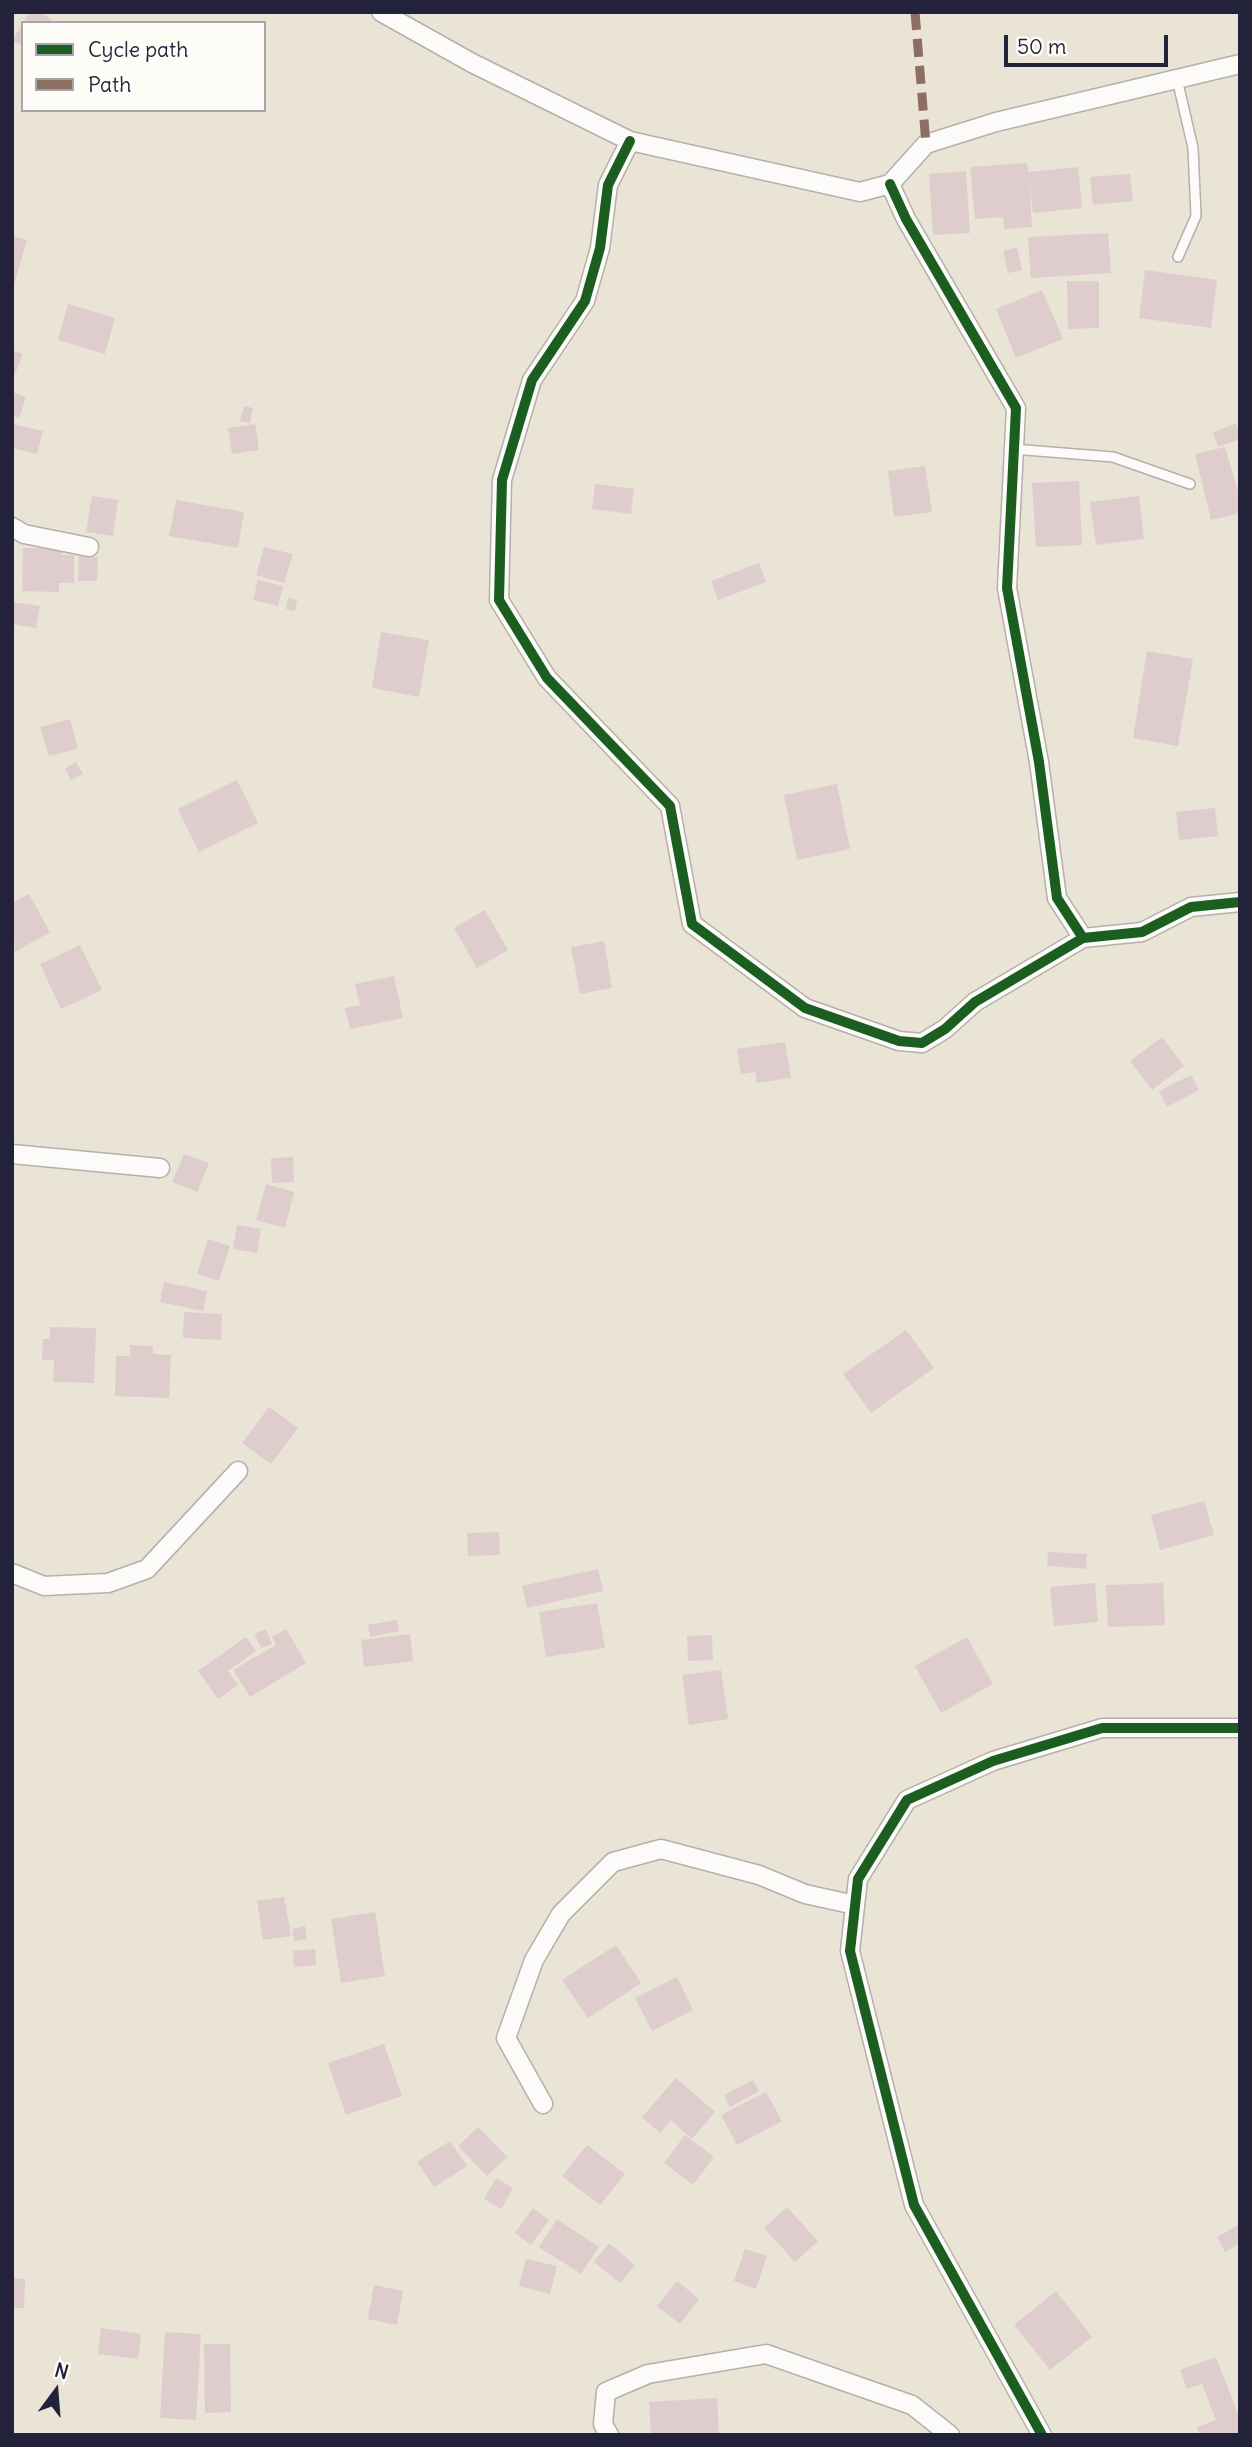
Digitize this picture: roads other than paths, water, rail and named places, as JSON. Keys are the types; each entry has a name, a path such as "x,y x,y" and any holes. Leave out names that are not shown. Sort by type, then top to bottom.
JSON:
{"street":[{"path":"382,12 472,63 631,141 860,192 890,184 926,144 996,122 1240,64"},
{"path":"631,141 608,185 600,248 585,301 532,380 502,480 499,600 547,678 670,806 692,924 805,1008 899,1041 922,1043 945,1029 975,1002 1083,938 1142,932 1191,907 1240,902"},
{"path":"890,184 906,219 1016,408 1007,589 1039,762 1057,898 1083,938"},
{"path":"12,527 24,534 89,547"},
{"path":"12,1154 160,1168"},
{"path":"12,1573 44,1586 108,1583 146,1569 238,1471"},
{"path":"1042,2435 914,2206 850,1951 858,1879 906,1800 993,1760 1102,1728 1240,1728"},
{"path":"543,2104 506,2038 534,1960 561,1914 613,1862 661,1849 759,1874 805,1894 855,1905"},
{"path":"609,2435 603,2424 606,2392 648,2374 766,2354 912,2405 950,2435"}],"lane":[{"path":"1177,79 1193,148 1196,216 1178,257"},
{"path":"1013,449 1113,457 1190,484"}]}
